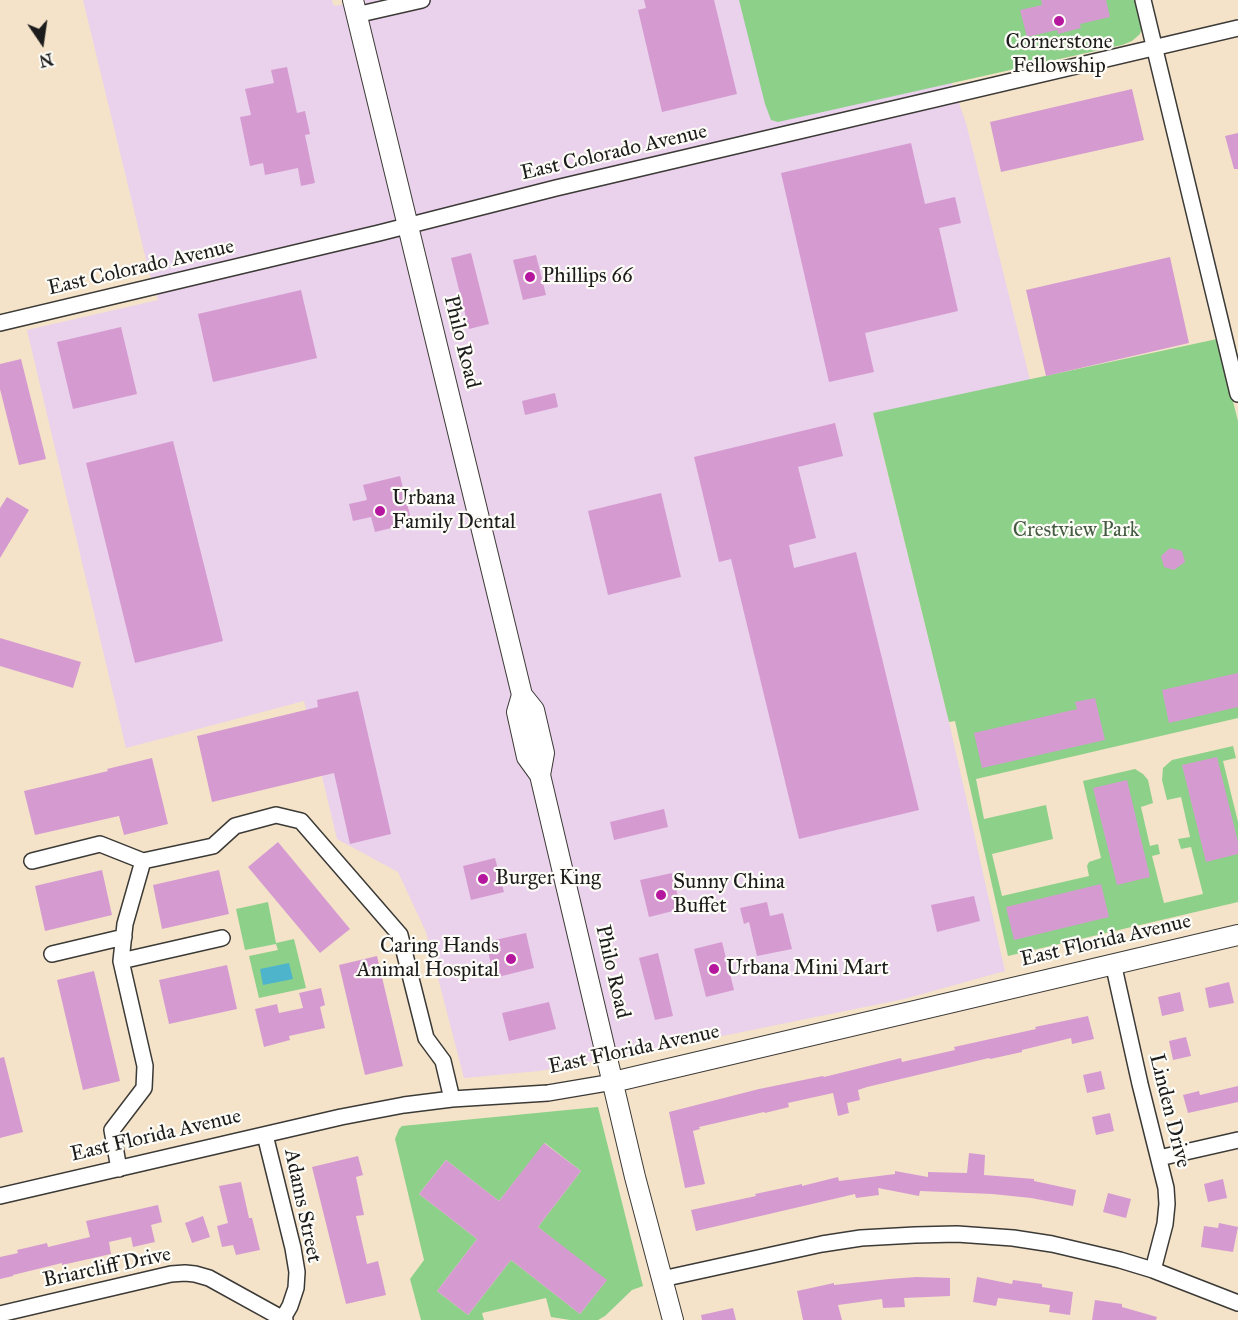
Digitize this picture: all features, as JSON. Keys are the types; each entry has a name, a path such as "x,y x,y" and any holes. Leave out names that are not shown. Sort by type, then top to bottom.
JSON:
{"main road":[{"name":"Philo Road","path":"354,8 522,695 534,710 544,753 540,775 635,1177 673,1320"},
{"name":"East Florida Avenue","path":"613,1082 1238,934"}],"street":[{"path":"354,8 422,0"},
{"path":"1143,0 1238,394"},
{"name":"East Colorado Avenue","path":"0,323 556,188 1238,28"},
{"path":"32,861 100,844 143,861 213,846 235,826 276,815 301,821 400,935 426,1038 443,1061 452,1099"},
{"path":"119,1169 112,1130 144,1088 146,1066 121,961 125,924 143,861"},
{"path":"51,954 124,937"},
{"path":"121,961 222,938"},
{"name":"Linden Drive","path":"1113,963 1166,1188 1165,1224 1153,1270"},
{"name":"East Florida Avenue","path":"0,1196 341,1117 404,1105 452,1099 548,1093 613,1082"},
{"name":"Adams Street","path":"265,1135 294,1248 297,1272 296,1288 283,1320"},
{"path":"1159,1158 1238,1140"},
{"path":"662,1279 822,1244 861,1238 957,1234 1013,1238 1052,1244 1120,1260 1153,1270 1238,1304"},
{"name":"Briarcliff Drive","path":"5,1315 171,1274 185,1273 209,1278 283,1320"}],"shaded area":[{"path":"83,0 332,0 334,6 367,0 743,0 949,75 966,123 1030,380 873,414 949,722 1005,971 904,999 634,1054 539,1071 464,1078 426,932 398,872 337,839 304,701 126,748 27,330 158,300 149,272"}],"green space":[{"path":"739,0 1136,0 1142,27 1140,34 1132,41 1122,45 778,122 771,120 765,104"},
{"name":"Crestview Park","path":"1217,339 1238,421 1238,718 976,779 984,819 1046,805 1053,839 992,854 1002,896 1089,876 1087,866 1089,862 1101,858 1083,781 1135,769 1143,774 1148,780 1153,803 1141,807 1150,846 1158,844 1160,854 1152,856 1164,903 1203,894 1191,847 1181,849 1178,839 1190,837 1181,797 1167,800 1162,780 1163,768 1172,760 1233,746 1236,758 1223,761 1238,822 1238,902 1008,956 955,721 949,722 873,413"},
{"path":"268,902 276,943 294,939 306,988 259,998 249,956 278,950 276,944 245,950 236,909"},
{"path":"598,1107 643,1286 632,1290 598,1320 551,1317 546,1298 482,1313 484,1320 421,1320 410,1279 424,1260 395,1139 402,1126","holes":["545,1143 581,1171 538,1227 606,1281 580,1314 511,1260 468,1315 437,1291 477,1239 419,1194 446,1160 499,1201"]}],"water":[{"path":"289,963 293,979 263,985 260,969"}],"building":[{"path":"644,0 714,0 737,94 662,112 638,10 646,8"},
{"name":"Cornerstone Fellowship","path":"1041,0 1106,0 1110,17 1080,24 1081,28 1058,34 1057,30 1027,37 1020,10 1042,5"},
{"path":"287,67 297,113 305,111 310,134 305,135 315,183 301,186 298,168 265,175 263,163 250,166 240,117 251,115 245,89 274,83 271,70"},
{"path":"1132,89 1144,140 1001,172 990,122"},
{"path":"1238,133 1238,169 1234,169 1225,136"},
{"path":"911,143 925,204 955,197 961,223 939,228 958,311 865,333 874,372 829,382 781,173"},
{"name":"Phillips 66","path":"471,253 489,324 469,329 451,258"},
{"name":"Phillips 66","path":"536,255 546,295 523,300 513,260"},
{"path":"1170,257 1189,343 1046,376 1026,290"},
{"path":"301,290 317,358 213,382 198,314"},
{"path":"121,327 137,394 73,409 57,342"},
{"path":"21,359 46,459 19,465 0,389 0,364"},
{"path":"555,393 558,407 525,415 522,401"},
{"path":"835,423 843,456 798,467 816,538 789,545 794,568 856,552 919,810 799,839 731,559 719,562 694,457"},
{"path":"173,441 223,641 135,663 86,463"},
{"name":"Urbana Family Dental","path":"400,476 412,523 375,532 371,517 353,521 349,504 367,500 363,485"},
{"path":"661,493 681,577 608,595 588,511"},
{"path":"7,497 29,510 0,558 0,508"},
{"path":"1170,548 1182,551 1185,562 1174,570 1164,567 1161,556"},
{"path":"0,638 81,662 73,688 0,666"},
{"path":"1238,673 1238,707 1169,723 1162,690"},
{"path":"358,691 391,834 350,844 334,773 212,802 197,736 318,707 317,700"},
{"path":"1095,698 1105,740 982,768 974,733 1077,709 1075,702"},
{"path":"1217,757 1238,842 1238,854 1206,862 1182,765"},
{"path":"152,758 168,824 124,835 119,816 35,835 24,791"},
{"path":"1127,780 1150,877 1117,885 1093,788"},
{"path":"664,809 668,827 614,840 610,822"},
{"path":"278,842 350,929 320,953 248,867"},
{"name":"Burger King","path":"495,858 504,892 471,900 463,866"},
{"path":"102,870 112,915 45,931 35,886"},
{"path":"219,870 229,914 162,929 153,885"},
{"name":"Sunny China Buffet","path":"672,873 681,909 649,917 640,880"},
{"path":"1101,884 1109,917 1014,940 1006,907"},
{"path":"974,896 980,921 937,932 931,905"},
{"path":"767,902 770,916 783,913 792,949 757,956 749,922 744,924 740,908"},
{"name":"Caring Hands Animal Hospital","path":"526,933 534,968 494,978 486,942"},
{"name":"Urbana Mini Mart","path":"722,942 734,990 706,997 694,949"},
{"path":"658,953 673,1016 655,1020 639,958"},
{"path":"377,956 403,1066 365,1075 339,965"},
{"path":"227,965 237,1009 169,1024 159,980"},
{"path":"94,971 120,1081 83,1090 57,980"},
{"path":"1229,982 1234,1003 1209,1008 1205,988"},
{"path":"321,988 325,1005 320,1007 325,1028 289,1036 290,1040 264,1047 255,1009 277,1004 279,1013 303,1008 299,993"},
{"path":"1180,992 1184,1011 1162,1016 1158,997"},
{"path":"549,1002 556,1029 509,1041 502,1013"},
{"path":"1088,1016 1094,1039 1072,1044 1071,1038 1022,1050 1022,1052 867,1087 858,1090 860,1100 847,1103 849,1113 838,1116 833,1093 788,1103 789,1107 699,1127 700,1129 693,1131 705,1184 685,1188 669,1112 759,1089 824,1077 901,1058 902,1062 955,1050 954,1047"},
{"path":"1186,1037 1191,1056 1173,1060 1169,1041"},
{"path":"4,1057 23,1132 0,1138 0,1058"},
{"path":"1101,1071 1105,1089 1087,1093 1083,1075"},
{"path":"1238,1086 1238,1102 1188,1113 1183,1095 1199,1091 1200,1095"},
{"path":"1110,1113 1114,1131 1096,1135 1092,1117"},
{"path":"544,1143 581,1171 538,1227 607,1280 580,1314 511,1260 468,1315 437,1291 477,1239 419,1194 446,1160 499,1201"},
{"path":"969,1153 985,1155 984,1175 1034,1179 1034,1181 1076,1190 1073,1206 992,1194 920,1191 919,1196 878,1188 879,1195 856,1198 855,1194 696,1231 691,1210 838,1177 839,1181 895,1174 895,1171 928,1177 928,1172 967,1173"},
{"path":"358,1156 363,1175 356,1177 364,1215 356,1216 367,1264 378,1261 386,1295 346,1304 312,1167"},
{"path":"1223,1179 1227,1198 1208,1202 1204,1184"},
{"path":"241,1182 249,1218 252,1218 260,1250 236,1255 233,1245 222,1247 217,1226 228,1223 219,1186"},
{"path":"1108,1193 1131,1199 1126,1218 1103,1212"},
{"path":"158,1205 162,1222 151,1225 155,1242 133,1247 131,1237 109,1242 111,1254 62,1265 62,1263 0,1279 0,1257 18,1253 17,1250 47,1243 48,1247 90,1237 86,1221"},
{"path":"203,1216 210,1237 192,1243 185,1223"},
{"path":"1219,1223 1238,1227 1233,1252 1201,1247 1204,1226 1218,1228"},
{"path":"916,1277 950,1278 950,1296 904,1298 905,1307 883,1308 882,1299 838,1305 842,1320 803,1320 797,1291 834,1283 834,1285"},
{"path":"977,1277 1012,1284 1013,1280 1042,1284 1042,1287 1073,1292 1070,1315 1049,1312 1050,1305 998,1298 996,1306 973,1302"},
{"path":"1095,1300 1122,1304 1122,1307 1157,1317 1156,1320 1092,1320"},
{"path":"733,1308 736,1320 702,1320 701,1315"}],"place":[{"name":"Cornerstone Fellowship","path":"1059,21"},
{"name":"Phillips 66","path":"530,277"},
{"name":"Urbana Family Dental","path":"380,511"},
{"name":"Burger King","path":"483,879"},
{"name":"Sunny China Buffet","path":"661,895"},
{"name":"Caring Hands Animal Hospital","path":"511,959"},
{"name":"Urbana Mini Mart","path":"714,969"}]}
